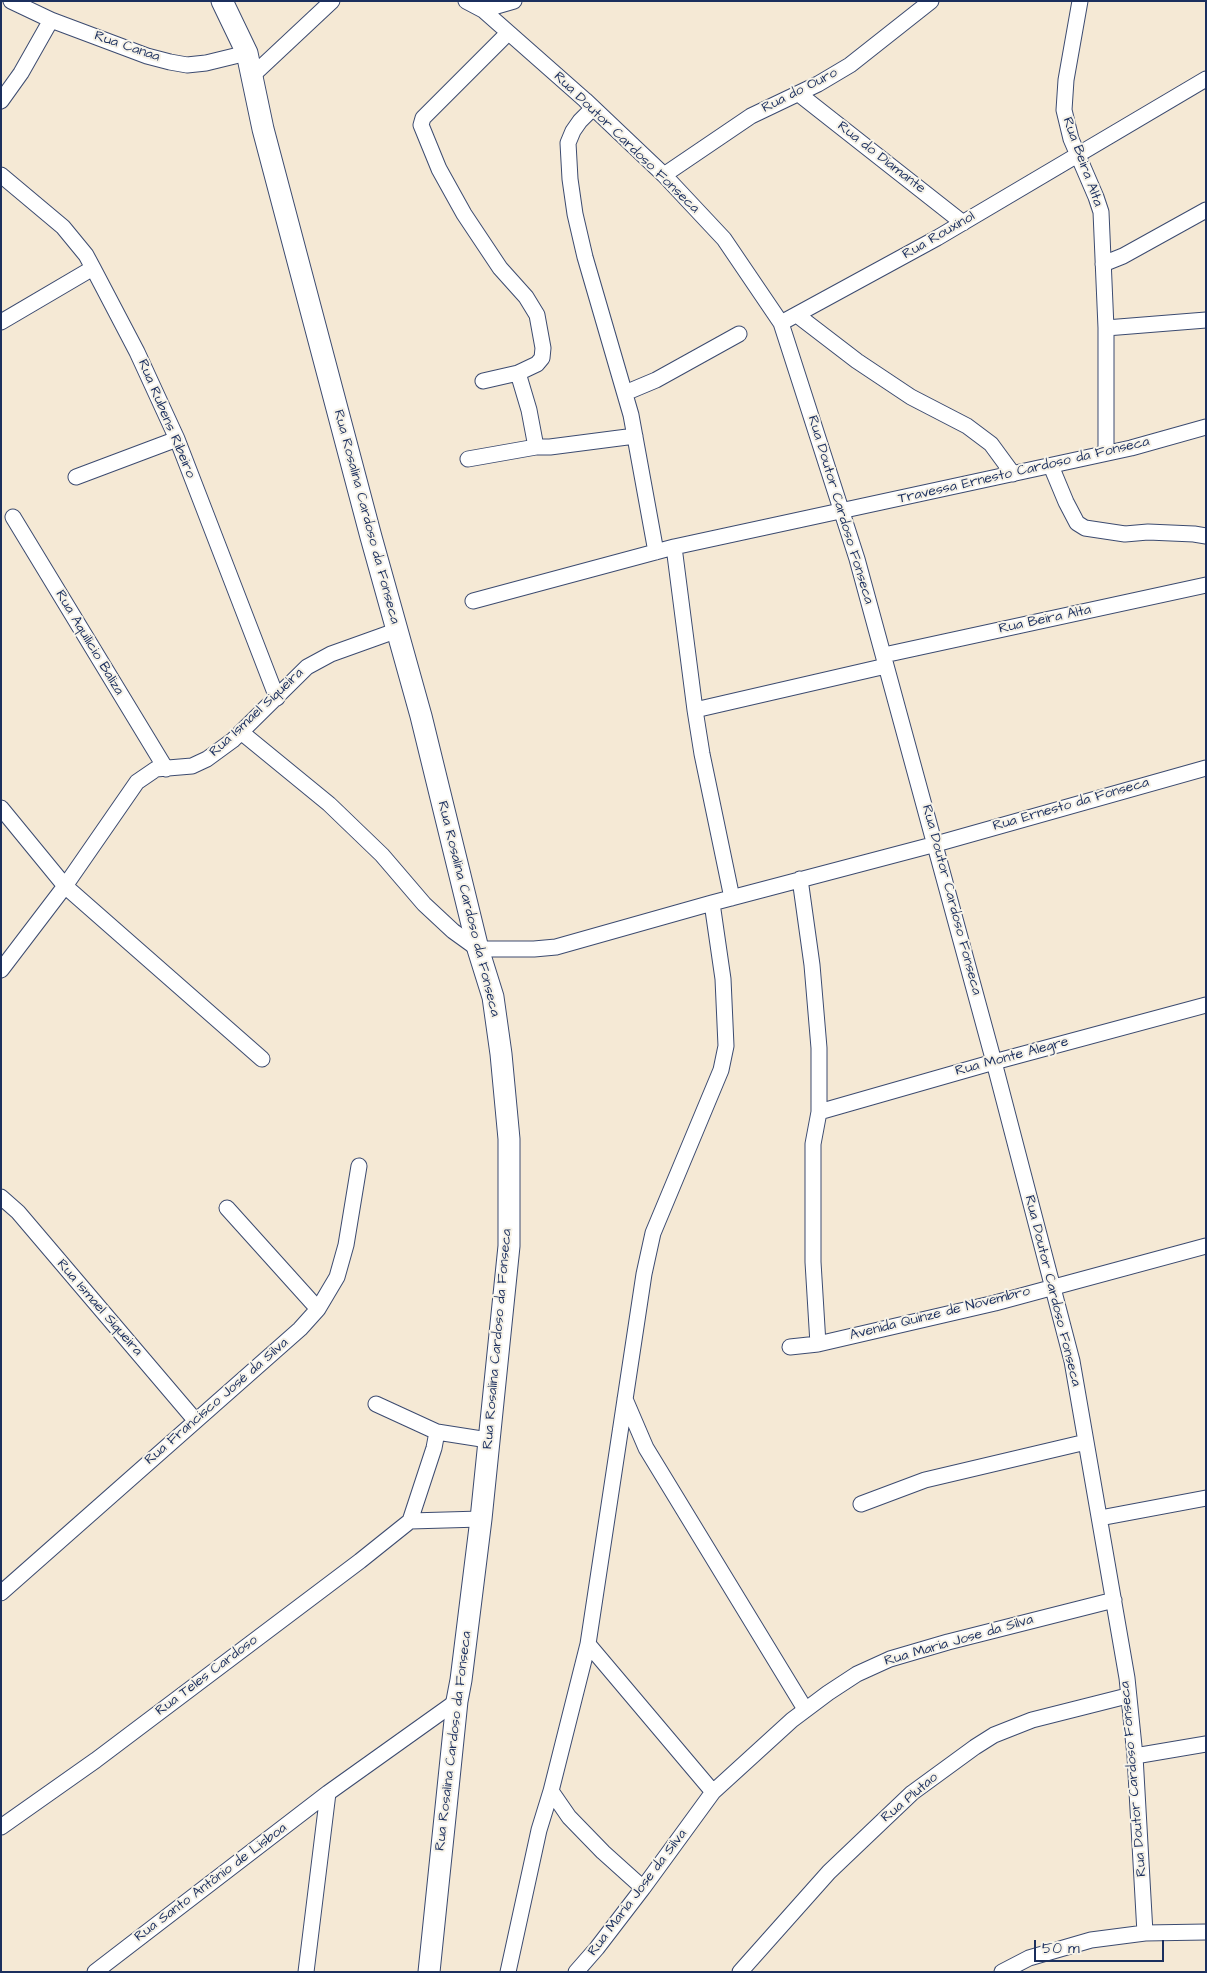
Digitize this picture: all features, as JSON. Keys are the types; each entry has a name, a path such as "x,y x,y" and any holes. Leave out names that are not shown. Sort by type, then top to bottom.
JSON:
{"street":[{"name":"Rua Canaa","path":"11,1 51,20 147,56 170,62 187,65 206,63 247,53"},
{"name":"Rua Rosalina Cardoso da Fonseca","path":"222,1 247,53 253,75 265,139 421,716 478,949 493,997 501,1054 509,1139 509,1246 480,1519 457,1701 429,1972"},
{"path":"253,75 332,1"},
{"name":"Rua Doutor Cardoso Fonseca","path":"466,1 483,10 593,108 664,175 724,239 781,324 841,511 885,660 936,844 1072,1361 1127,1678 1127,1696 1135,1756 1145,1933"},
{"path":"483,10 514,1"},
{"name":"Rua do Ouro","path":"664,175 751,116 799,94 850,65 931,1"},
{"name":"Rua Beira Alta","path":"1080,1 1066,80 1064,110 1071,139 1100,212 1106,328 1106,453"},
{"path":"1,100 21,74 51,20"},
{"path":"483,381 518,373 537,364 542,358 544,348 537,315 526,297 500,268 464,214 439,169 421,125 423,118 508,33"},
{"name":"Rua Rouxinol","path":"781,324 963,223 1206,79"},
{"name":"Rua do Diamante","path":"799,94 963,223"},
{"path":"593,108 580,121 568,143 570,179 575,214 625,393 635,436 656,552"},
{"name":"Rua Rubens Ribeiro","path":"1,175 63,227 86,255 93,268 137,352 177,439 276,698"},
{"path":"1104,264 1123,256 1206,210"},
{"path":"1,322 93,268"},
{"path":"797,315 858,361 911,396 967,426 991,444 1013,474"},
{"path":"1106,328 1206,320"},
{"path":"625,393 656,380 739,334"},
{"path":"518,373 529,410 536,447"},
{"name":"Travessa Ernesto Cardoso da Fonseca","path":"473,602 674,547 1131,448 1206,427"},
{"path":"468,459 536,447 550,447 635,436"},
{"path":"76,477 177,439"},
{"path":"1051,466 1077,523 1085,528 1125,534 1148,532 1206,536"},
{"name":"Rua Aquilicio Baliza","path":"13,517 166,769"},
{"path":"674,547 702,754 732,898"},
{"name":"Rua Beira Alta","path":"695,710 885,660 1206,585"},
{"name":"Rua Ismael Siqueira","path":"1,970 65,886 137,782 156,770 192,766 207,759 241,732 307,666 331,654 398,630"},
{"path":"241,732 329,804 382,855 424,904 478,949"},
{"name":"Rua Ernesto da Fonseca","path":"478,949 534,950 556,947 800,879 936,844 1206,768"},
{"path":"1,808 65,886 262,1059"},
{"path":"800,879 812,965 819,1048 819,1112 813,1144 813,1262 818,1344"},
{"path":"508,1972 539,1830 552,1791 588,1644 624,1400 644,1274 653,1233 722,1070 726,1046 723,979 712,903"},
{"name":"Rua Monte Alegre","path":"819,1112 994,1062 1206,1005"},
{"name":"Rua Francisco José da Silva","path":"1,1593 300,1329 318,1309 337,1277 346,1245 359,1166"},
{"name":"Rua Ismael Siqueira","path":"1,1197 18,1212 195,1420"},
{"path":"227,1208 318,1309"},
{"name":"Avenida Quinze de Novembro","path":"790,1347 818,1344 995,1303 1052,1286 1206,1246"},
{"path":"624,1400 646,1448 805,1709"},
{"path":"376,1404 438,1432 488,1440"},
{"path":"438,1432 410,1521 480,1519"},
{"path":"861,1504 925,1480 1086,1442"},
{"path":"1100,1518 1206,1498"},
{"name":"Rua Teles Cardoso","path":"1,1828 96,1760 360,1561 410,1521"},
{"name":"Rua Maria Jose da Silva","path":"576,1972 643,1888 713,1792 805,1709 857,1674 890,1659 948,1642 1114,1600"},
{"path":"588,1644 713,1792"},
{"name":"Rua Plutao","path":"740,1972 829,1872 912,1793 975,1747 994,1735 1032,1720 1127,1696"},
{"name":"Rua Santo Antônio de Lisboa","path":"95,1972 328,1793 457,1701"},
{"path":"1135,1756 1206,1744"},
{"path":"552,1791 569,1817 603,1852 643,1888"},
{"path":"306,1972 328,1793"},
{"path":"1002,1972 1028,1958 1092,1940 1145,1933 1206,1932"}]}
